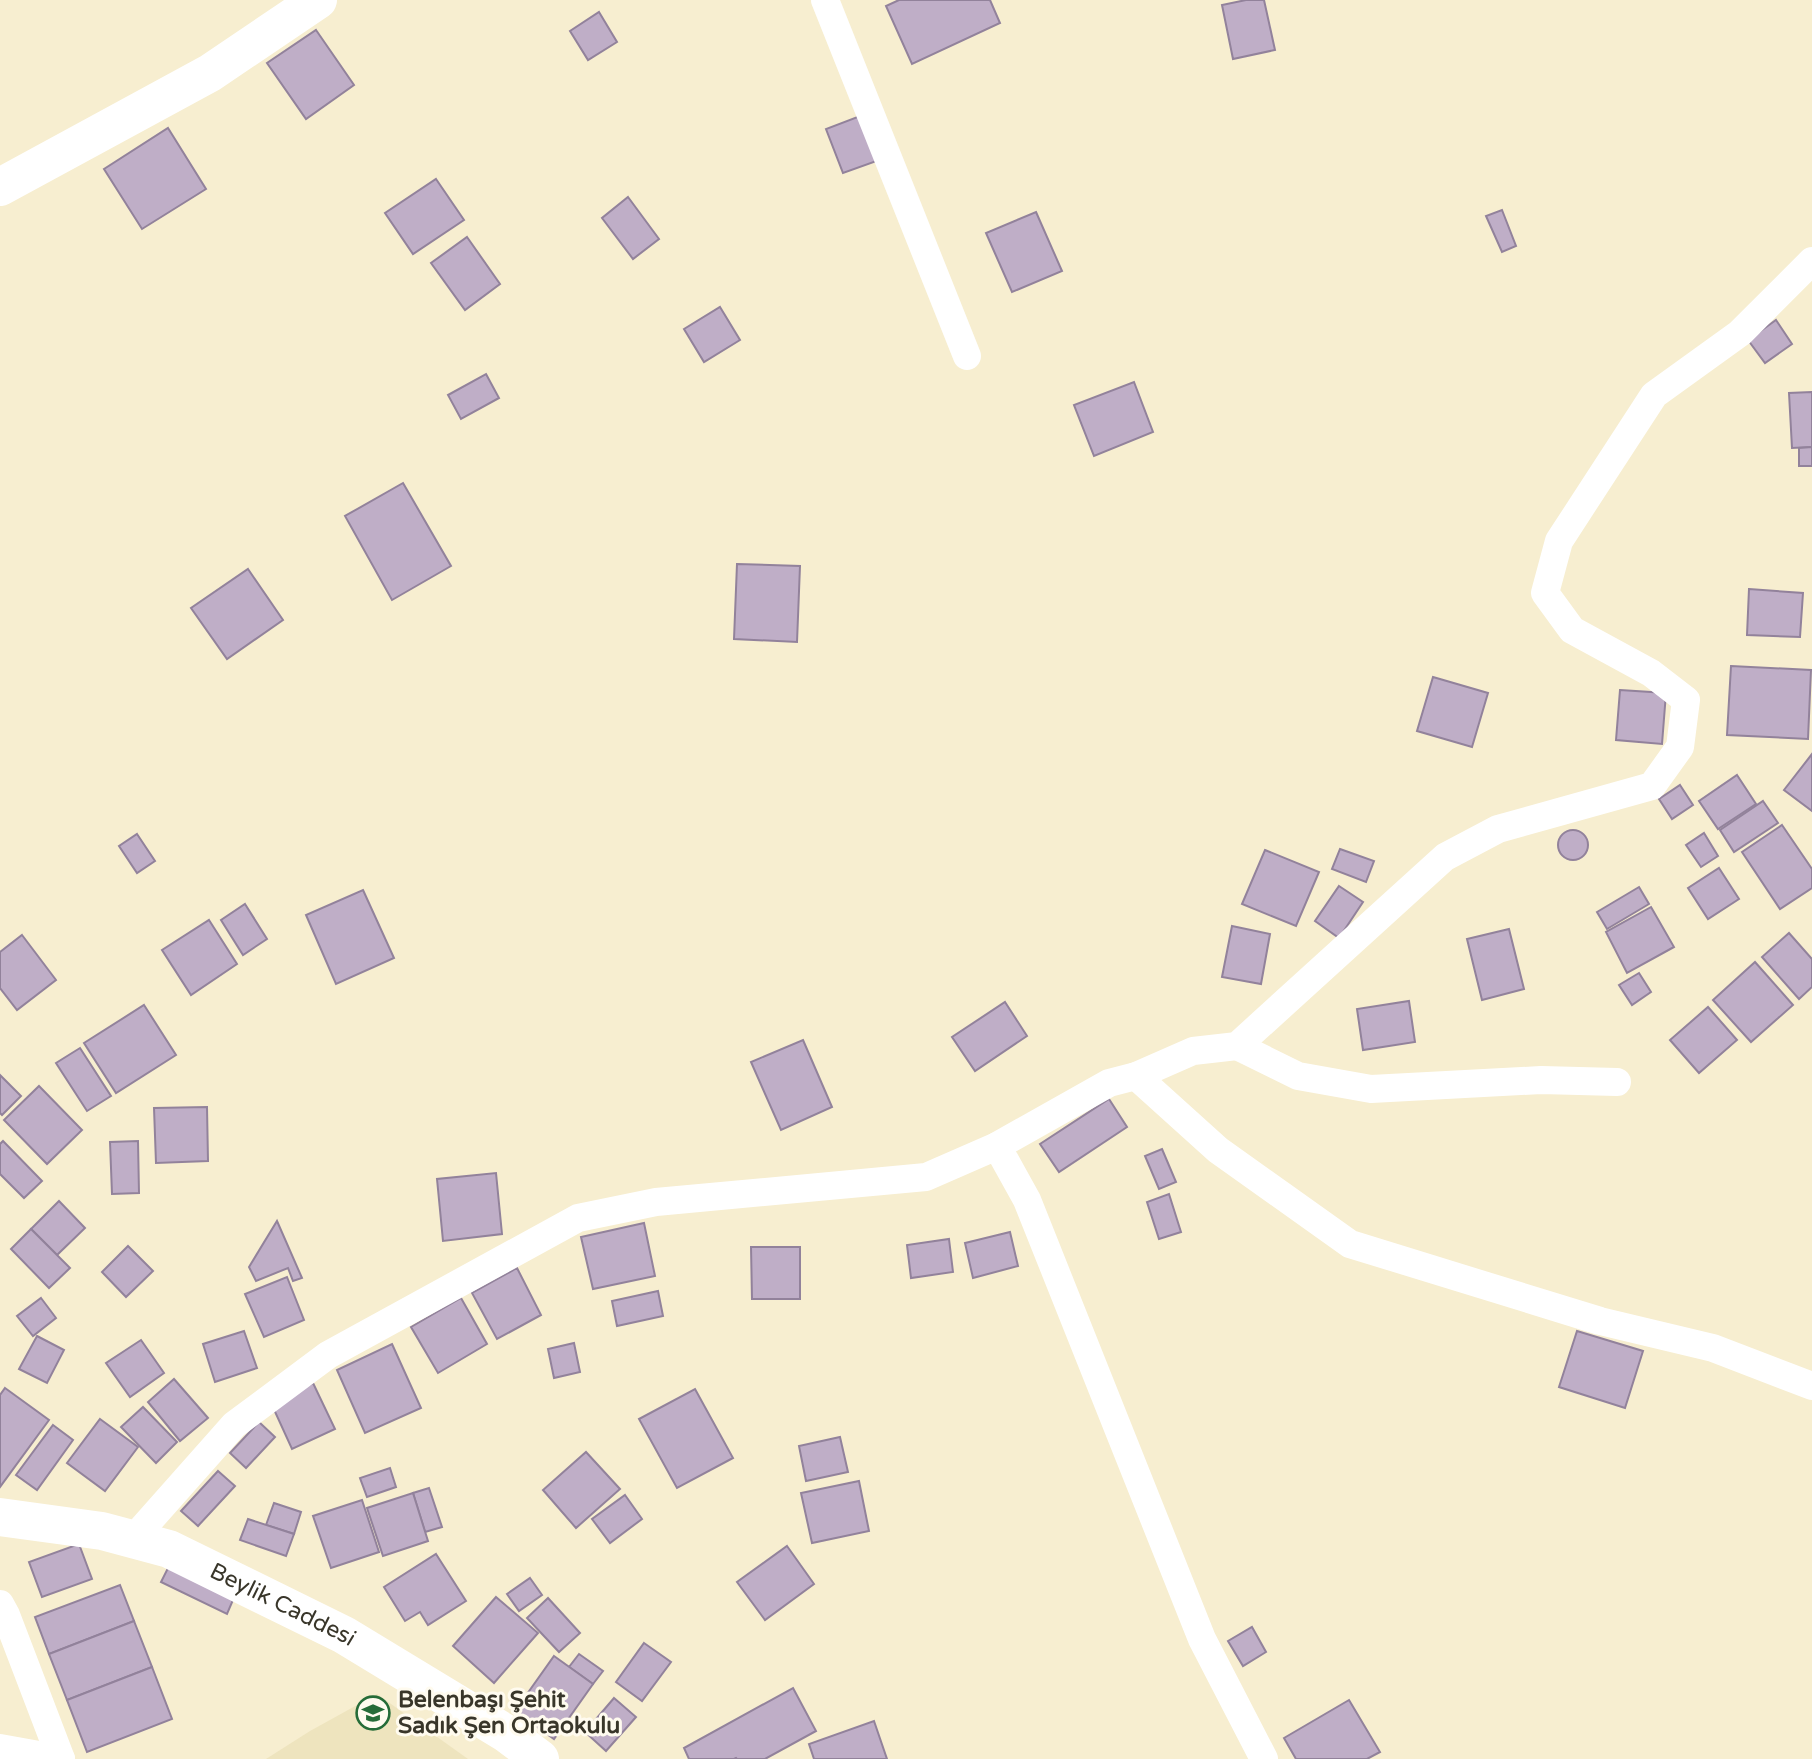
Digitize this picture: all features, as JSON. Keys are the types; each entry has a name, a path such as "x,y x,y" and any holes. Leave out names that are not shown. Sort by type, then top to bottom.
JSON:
{"street":[{"path":"0,187 210,73 318,0"},
{"path":"825,0 967,356"},
{"path":"1237,1046 1445,858 1498,829 1652,786 1680,747 1686,700 1651,673 1572,630 1545,593 1559,541 1654,395 1740,333 1812,261"},
{"path":"133,1539 234,1425 328,1355 578,1218 656,1202 926,1177 997,1146 1110,1083 1136,1076 1193,1051 1237,1046 1298,1076 1371,1089 1541,1080 1617,1082"},
{"path":"1136,1076 1219,1150 1350,1244 1600,1321 1713,1348 1812,1386"},
{"path":"997,1146 1027,1200 1202,1639 1264,1759"},
{"name":"Beylik Caddesi","path":"0,1517 102,1531 169,1549 344,1635 508,1734 540,1759"},
{"path":"0,1604 61,1759"},
{"path":"0,1748 61,1759"}],"shaded area":[{"name":"Belenbaşı Şehit Sadık Şen Ortaokulu","path":"377,1694 468,1759 266,1759 310,1731"}],"building":[{"path":"899,0 990,0 1000,23 912,64 886,6"},
{"path":"1246,0 1264,0 1275,50 1233,59 1222,5"},
{"path":"599,12 617,42 588,60 570,31"},
{"path":"316,30 354,85 306,119 267,63"},
{"path":"868,113 885,158 843,173 826,129"},
{"path":"168,128 206,189 142,229 104,169"},
{"path":"436,179 464,220 413,254 385,213"},
{"path":"628,197 659,239 633,259 602,218"},
{"path":"1502,210 1516,246 1502,252 1486,216"},
{"path":"1036,212 1062,271 1012,292 986,233"},
{"path":"467,237 500,284 465,310 431,263"},
{"path":"720,307 740,340 704,362 684,329"},
{"path":"1776,320 1792,344 1765,363 1748,340"},
{"path":"486,374 499,398 461,419 448,395"},
{"path":"1134,382 1153,432 1094,456 1074,405"},
{"path":"1812,392 1812,447 1792,448 1789,393"},
{"path":"1812,447 1812,466 1799,466 1799,448"},
{"path":"403,483 451,566 392,600 345,516"},
{"path":"737,564 800,566 797,642 734,639"},
{"path":"248,569 283,620 227,659 191,608"},
{"path":"1749,589 1803,593 1800,637 1747,635"},
{"path":"1731,666 1811,670 1808,739 1727,735"},
{"path":"1433,677 1488,693 1472,747 1417,731"},
{"path":"1620,690 1666,693 1662,744 1616,740"},
{"path":"1812,754 1812,811 1784,790"},
{"path":"1737,775 1756,804 1718,829 1699,801"},
{"path":"1680,785 1693,805 1672,819 1659,799"},
{"path":"1763,801 1778,823 1734,852 1720,830"},
{"path":"1782,825 1812,869 1812,888 1780,909 1742,852"},
{"path":"1573,830 1579,831 1587,839 1587,851 1579,859 1573,860 1567,859 1559,851 1558,845 1559,839 1567,831"},
{"path":"1704,833 1718,856 1701,867 1686,845"},
{"path":"137,834 155,861 137,873 119,846"},
{"path":"1340,849 1374,861 1366,882 1332,869"},
{"path":"1265,850 1319,872 1296,926 1242,904"},
{"path":"1719,868 1739,899 1708,919 1688,888"},
{"path":"1339,886 1363,902 1339,938 1315,921"},
{"path":"1639,887 1649,904 1607,929 1597,912"},
{"path":"363,890 394,958 336,984 306,915"},
{"path":"245,904 267,939 243,955 221,920"},
{"path":"1651,907 1674,947 1627,973 1606,932"},
{"path":"209,920 237,964 191,995 162,950"},
{"path":"1232,926 1270,934 1261,984 1222,977"},
{"path":"1509,929 1524,989 1482,1000 1467,939"},
{"path":"1789,933 1812,959 1812,987 1799,999 1762,957"},
{"path":"22,935 56,980 17,1010 0,988 0,952"},
{"path":"1755,962 1793,1005 1751,1042 1713,1000"},
{"path":"1639,973 1651,992 1632,1005 1619,985"},
{"path":"1409,1001 1415,1042 1363,1050 1357,1009"},
{"path":"1005,1002 1027,1036 975,1071 952,1037"},
{"path":"144,1005 176,1055 116,1093 84,1043"},
{"path":"1708,1007 1737,1040 1699,1073 1670,1040"},
{"path":"803,1040 832,1107 781,1130 751,1062"},
{"path":"80,1048 111,1096 87,1111 56,1063"},
{"path":"0,1075 21,1096 2,1115 0,1113"},
{"path":"39,1086 82,1130 47,1164 4,1120"},
{"path":"1109,1099 1127,1127 1059,1172 1040,1144"},
{"path":"207,1107 208,1161 156,1163 154,1108"},
{"path":"3,1141 42,1181 24,1198 0,1174 0,1144"},
{"path":"138,1141 139,1193 112,1194 110,1142"},
{"path":"1162,1149 1176,1182 1159,1189 1145,1156"},
{"path":"496,1173 502,1234 443,1241 437,1179"},
{"path":"1169,1194 1181,1232 1159,1239 1147,1202"},
{"path":"59,1201 85,1228 57,1255 31,1229"},
{"path":"277,1221 302,1278 293,1281 288,1268 256,1281 249,1267"},
{"path":"644,1223 655,1276 593,1289 581,1237"},
{"path":"31,1229 70,1268 49,1288 11,1249"},
{"path":"1010,1232 1018,1266 973,1278 965,1243"},
{"path":"949,1239 953,1272 911,1278 907,1245"},
{"path":"128,1246 153,1271 126,1297 102,1272"},
{"path":"751,1247 800,1247 800,1299 752,1299"},
{"path":"517,1268 541,1315 497,1339 472,1293"},
{"path":"287,1277 304,1320 264,1337 245,1294"},
{"path":"658,1291 663,1316 617,1326 612,1301"},
{"path":"41,1298 56,1318 33,1336 17,1316"},
{"path":"461,1298 487,1344 438,1373 411,1327"},
{"path":"244,1331 257,1368 215,1382 203,1344"},
{"path":"1577,1331 1643,1351 1625,1408 1559,1387"},
{"path":"37,1336 64,1350 47,1383 19,1369"},
{"path":"141,1340 164,1373 130,1397 106,1363"},
{"path":"574,1343 580,1372 554,1378 548,1349"},
{"path":"392,1344 421,1408 365,1433 337,1370"},
{"path":"174,1379 208,1418 180,1441 148,1402"},
{"path":"313,1383 335,1429 292,1449 271,1403"},
{"path":"5,1388 49,1420 0,1487 0,1395"},
{"path":"695,1389 733,1458 677,1488 639,1419"},
{"path":"143,1407 177,1442 156,1463 121,1427"},
{"path":"100,1419 138,1447 105,1491 67,1463"},
{"path":"259,1422 275,1437 246,1468 230,1453"},
{"path":"53,1425 73,1440 37,1490 16,1475"},
{"path":"840,1437 848,1472 806,1481 799,1446"},
{"path":"586,1452 620,1489 576,1528 543,1490"},
{"path":"390,1468 396,1487 367,1497 360,1478"},
{"path":"218,1471 235,1486 198,1526 181,1511"},
{"path":"859,1481 869,1531 812,1543 801,1493"},
{"path":"429,1488 442,1527 425,1532 413,1493"},
{"path":"413,1493 428,1541 383,1556 367,1508"},
{"path":"625,1495 642,1519 610,1543 592,1519"},
{"path":"362,1500 379,1552 331,1568 313,1516"},
{"path":"274,1503 301,1512 294,1534 266,1525"},
{"path":"248,1519 294,1534 286,1556 240,1540"},
{"path":"79,1544 92,1579 42,1597 29,1562"},
{"path":"787,1546 814,1584 765,1620 737,1582"},
{"path":"436,1554 466,1601 428,1625 420,1612 405,1621 384,1587"},
{"path":"171,1562 236,1593 227,1614 161,1582"},
{"path":"530,1578 542,1595 519,1611 507,1594"},
{"path":"120,1585 134,1621 49,1654 35,1617"},
{"path":"496,1597 538,1633 494,1683 453,1646"},
{"path":"548,1598 580,1633 559,1652 527,1618"},
{"path":"134,1621 152,1667 67,1700 49,1654"},
{"path":"1252,1627 1266,1652 1243,1666 1228,1641"},
{"path":"644,1643 671,1662 642,1701 616,1682"},
{"path":"579,1654 603,1671 593,1684 569,1667"},
{"path":"554,1656 593,1684 554,1739 515,1711"},
{"path":"152,1667 172,1719 87,1752 67,1700"},
{"path":"793,1688 816,1731 765,1759 689,1759 684,1748"},
{"path":"614,1698 636,1717 606,1751 585,1732"},
{"path":"1349,1700 1380,1752 1367,1759 1296,1759 1284,1738"},
{"path":"874,1721 887,1759 814,1759 809,1744"}],"place":[{"name":"Belenbaşı Şehit Sadık Şen Ortaokulu","path":"373,1713"}]}
